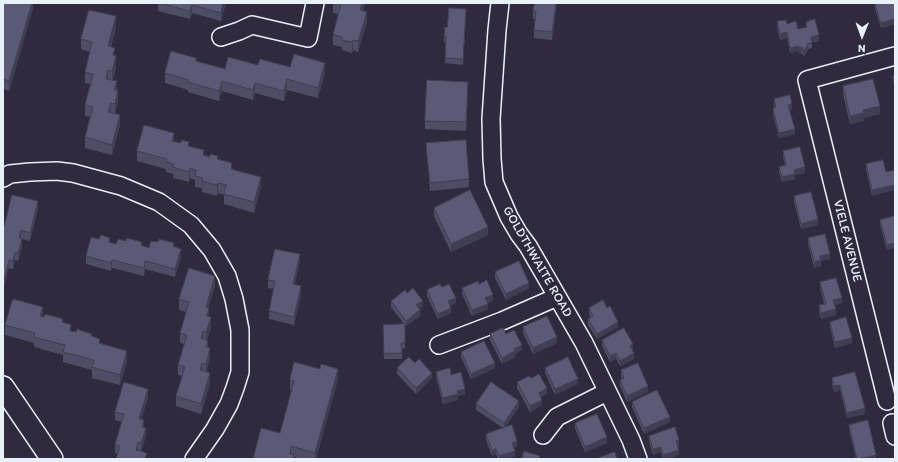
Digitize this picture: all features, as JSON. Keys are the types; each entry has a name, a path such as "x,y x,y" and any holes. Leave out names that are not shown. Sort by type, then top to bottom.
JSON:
{"street":[{"path":"221,37 252,26 308,38 315,3"},
{"name":"GOLDTHWAITE ROAD","path":"500,3 491,119 494,182 509,216 519,234 528,246 584,343 631,440 638,459"},
{"name":"VIELE AVENUE","path":"887,401 807,80 895,56"},
{"path":"3,178 10,174 57,171 73,173 121,186 159,202 191,225 212,250 226,276 234,299 240,330 240,372 236,388 229,404 215,429 194,459"},
{"path":"439,345 502,321 557,297"},
{"path":"3,387 52,459"},
{"path":"543,435 557,417 607,392"}],"building":[{"path":"3,3 32,3 9,81 3,79"},
{"path":"160,3 223,3 221,13 192,5 190,11"},
{"path":"335,3 362,3 360,10 367,12 358,41 353,40 352,42 342,40 342,37 333,34 341,4"},
{"path":"535,3 556,3 552,32 534,30 536,11 533,11"},
{"path":"875,3 895,3 895,19 881,23"},
{"path":"449,8 466,9 463,59 445,58 446,36 444,36 445,27 447,27"},
{"path":"89,10 116,16 108,46 115,48 113,55 116,56 112,71 108,70 106,79 117,81 114,90 118,90 115,104 111,103 108,112 120,115 112,145 85,137 93,107 85,105 93,74 85,72 92,42 81,39"},
{"path":"815,19 819,35 811,37 812,43 807,44 808,46 806,49 803,50 802,47 799,48 799,46 790,48 787,32 780,34 777,21 786,20 787,24 796,21 798,29 807,27 806,22"},
{"path":"171,51 196,58 196,61 225,69 228,57 258,65 260,59 290,67 294,54 325,63 318,88 287,79 284,91 255,83 253,90 222,81 219,91 188,82 189,80 165,73"},
{"path":"893,76 895,76 895,87"},
{"path":"873,79 880,106 863,110 864,113 850,116 843,86"},
{"path":"427,80 468,82 466,122 425,121"},
{"path":"790,95 792,104 788,105 795,129 779,133 773,108 776,107 774,99"},
{"path":"144,125 174,133 172,141 181,143 181,140 189,142 188,146 204,150 203,155 210,157 210,154 218,156 217,159 232,163 231,169 261,177 254,202 224,194 226,185 218,183 217,185 202,181 203,178 195,176 196,170 190,168 189,172 173,167 174,164 166,162 167,159 137,151"},
{"path":"466,140 469,179 430,183 426,143"},
{"path":"800,147 805,167 794,170 795,174 782,177 779,167 786,165 783,151"},
{"path":"883,160 886,172 894,170 895,185 872,190 866,164"},
{"path":"470,190 488,227 451,244 434,208"},
{"path":"811,192 818,219 801,224 794,196"},
{"path":"12,195 38,201 30,233 21,230 19,238 22,239 18,253 15,252 13,261 9,260 3,284 3,225 4,226"},
{"path":"895,216 895,243 887,245 880,220"},
{"path":"825,234 830,254 820,256 821,260 814,262 808,238"},
{"path":"101,235 110,238 109,242 116,244 118,239 126,241 127,238 142,242 141,245 149,248 151,241 158,242 159,239 174,243 173,246 181,249 175,269 145,261 144,268 112,260 111,263 86,256 91,237 99,239"},
{"path":"275,249 300,254 293,284 301,286 294,317 269,311 275,281 268,280"},
{"path":"519,261 529,283 506,294 495,272"},
{"path":"189,268 215,276 206,307 209,308 207,316 211,317 206,332 203,331 201,338 208,341 206,347 210,348 206,364 202,363 200,370 210,373 201,404 176,396 185,367 178,365 187,335 180,333 189,302 179,299"},
{"path":"836,278 842,298 833,300 836,309 821,313 819,305 826,304 820,282"},
{"path":"487,280 493,295 485,298 488,304 472,310 462,288 478,281 479,284"},
{"path":"440,284 442,287 449,284 456,298 448,301 451,308 438,314 427,290"},
{"path":"413,288 423,301 416,305 420,310 406,321 391,301 405,290 407,293"},
{"path":"13,299 43,307 40,316 44,317 45,314 63,319 62,322 71,325 70,331 76,332 77,329 92,334 91,336 100,339 99,343 127,351 120,375 92,367 94,360 63,352 65,345 34,337 35,333 5,325"},
{"path":"603,300 607,308 610,306 618,322 597,334 588,319 593,316 589,308"},
{"path":"547,316 557,337 533,348 523,327"},
{"path":"846,317 852,338 835,342 830,322"},
{"path":"405,324 405,343 401,343 402,353 384,354 383,325"},
{"path":"503,328 506,334 514,330 522,345 514,349 515,351 502,358 490,334"},
{"path":"624,328 633,344 630,346 634,353 620,361 616,353 610,356 602,340"},
{"path":"484,341 495,363 471,374 461,352"},
{"path":"409,357 415,363 419,359 432,373 416,388 397,368"},
{"path":"568,357 578,379 555,389 545,368"},
{"path":"294,362 320,369 321,364 338,369 315,453 291,446 290,454 294,455 293,459 253,459 261,428 280,433 294,381 290,380"},
{"path":"638,363 648,386 627,396 620,380 624,378 621,370"},
{"path":"450,368 451,375 461,372 465,389 457,391 458,394 443,398 436,372"},
{"path":"855,372 865,408 847,413 840,385 834,386 832,378"},
{"path":"539,374 547,388 539,393 542,400 530,406 517,382 529,376 531,378"},
{"path":"124,382 148,389 139,419 144,420 142,427 146,428 141,443 138,442 136,450 147,453 145,459 116,459 120,446 115,444 124,414 115,412"},
{"path":"491,382 519,401 504,423 476,404"},
{"path":"657,390 670,417 644,428 632,402"},
{"path":"597,414 607,437 585,447 575,423"},
{"path":"868,420 876,455 857,459 849,425"},
{"path":"512,425 517,441 512,443 515,451 499,456 496,449 492,450 486,434"},
{"path":"675,427 679,440 676,441 679,450 663,455 661,447 653,449 649,436"},
{"path":"524,451 540,456 539,459 522,459"},
{"path":"615,452 617,459 595,459"}]}
